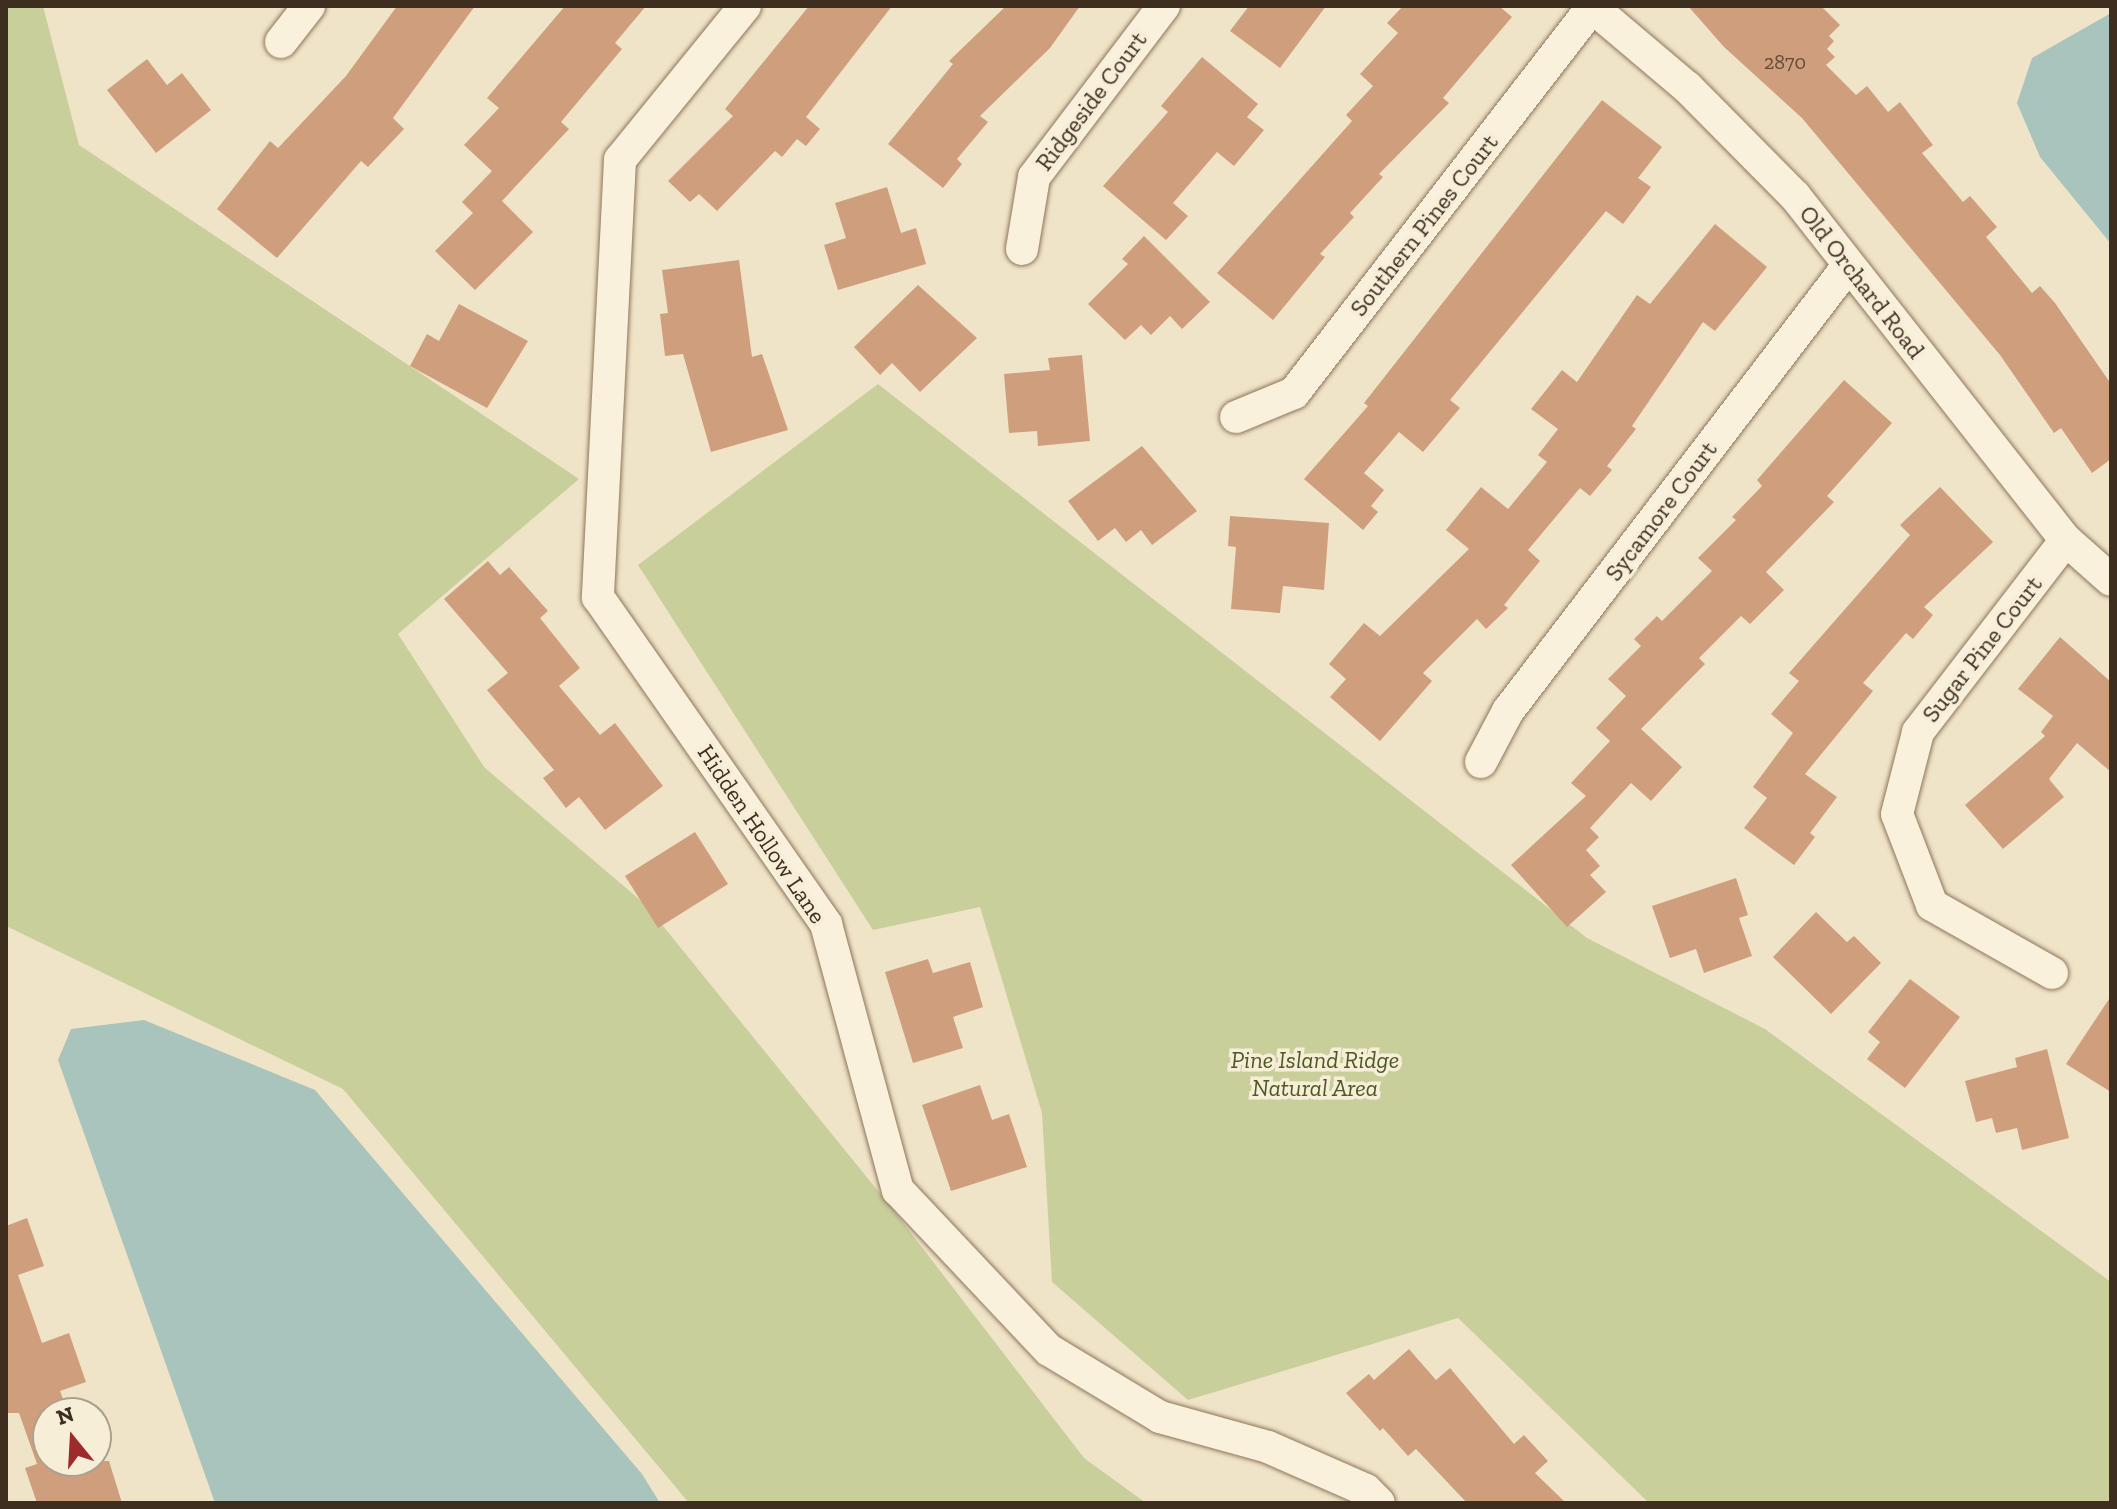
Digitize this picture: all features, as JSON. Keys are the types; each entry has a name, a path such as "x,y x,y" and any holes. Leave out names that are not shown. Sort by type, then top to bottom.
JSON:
{"street":[{"path":"281,42 309,6"},
{"name":"Hidden Hollow Lane","path":"745,6 620,160 598,597 826,924 898,1190 1049,1350 1160,1417 1268,1447 1366,1490 1379,1503"},
{"name":"Ridgeside Court","path":"1022,249 1034,177 1164,6"},
{"name":"Old Orchard Road","path":"1591,7 1687,87 1795,196 2066,540 2111,580"},
{"name":"Southern Pines Court","path":"1236,417 1294,393 1591,7"},
{"name":"Sycamore Court","path":"1481,762 1508,711 1848,266"},
{"name":"Sugar Pine Court","path":"2052,973 1932,905 1897,814 1918,732 2066,540"}],"green space":[{"path":"6,6 43,6 79,145 579,479 398,634 484,767 646,905 891,1207 1084,1458 1146,1503 689,1503 343,1089 6,926"},
{"name":"Pine Island Ridge Natural Area","path":"878,384 1587,938 1765,1029 2111,1282 2111,1503 1649,1503 1458,1318 1188,1400 1052,1282 1042,1113 980,907 873,930 638,565"}],"water":[{"path":"2111,13 2111,244 2040,157 2017,103 2032,58"},
{"path":"144,1020 315,1090 642,1474 660,1503 215,1503 58,1060 71,1029"}],"building":[{"path":"397,6 475,6 393,118 404,129 368,167 361,161 277,258 217,209 270,141 278,148 346,76"},
{"path":"565,6 646,6 615,43 622,49 561,122 569,129 502,201 533,232 475,290 435,251 473,213 462,202 492,171 464,145 499,108 487,98"},
{"path":"809,6 892,6 806,117 820,129 806,146 797,139 782,157 775,151 717,211 699,194 690,202 668,181 733,116 725,109"},
{"path":"1006,6 1080,6 1050,48 980,116 988,122 957,159 962,164 943,188 888,144 953,64 949,61"},
{"path":"1249,6 1326,6 1280,68 1230,31"},
{"path":"1403,6 1499,6 1512,17 1443,98 1449,103 1379,174 1383,177 1350,213 1354,217 1320,254 1325,257 1273,320 1217,273 1352,121 1346,115 1373,86 1360,74 1398,33 1387,23"},
{"path":"1688,6 1821,6 1840,25 1829,36 1834,41 1827,49 1835,57 1826,65 1856,95 1867,86 1888,112 1900,102 1933,145 1922,153 1963,202 1970,196 1997,227 1986,237 2032,293 2040,286 2055,303 2111,384 2111,459 2092,473 2061,428 2054,433 2000,355 1802,118 1724,47"},
{"path":"1202,57 1258,104 1247,117 1264,130 1234,166 1217,152 1173,203 1188,216 1166,240 1103,186 1168,112 1161,106"},
{"path":"147,59 167,85 182,73 211,110 156,153 107,90"},
{"path":"1602,100 1662,147 1638,178 1651,187 1623,224 1606,211 1450,400 1460,408 1423,452 1399,432 1364,473 1384,490 1371,506 1378,512 1363,530 1304,479 1368,406 1364,403"},
{"path":"887,187 901,233 916,228 926,264 838,290 824,245 846,238 835,203"},
{"path":"1715,224 1767,267 1715,331 1703,322 1632,426 1636,429 1607,466 1612,470 1590,496 1580,488 1528,550 1540,561 1504,605 1508,608 1486,629 1477,619 1423,673 1432,681 1380,741 1330,697 1346,679 1329,664 1364,623 1380,636 1469,549 1446,530 1481,487 1508,509 1547,462 1538,455 1558,429 1531,409 1562,370 1577,382 1637,295 1650,304"},
{"path":"1144,236 1210,302 1182,329 1170,316 1151,335 1141,325 1125,340 1088,304 1128,264 1122,259"},
{"path":"739,260 752,357 762,354 788,430 711,452 683,354 665,356 660,314 668,313 662,270"},
{"path":"918,285 977,338 920,392 892,363 880,375 854,347"},
{"path":"459,304 528,341 487,408 410,366 427,334 439,341"},
{"path":"1082,355 1090,441 1038,446 1037,431 1009,433 1004,374 1050,370 1048,358"},
{"path":"1844,380 1892,423 1827,496 1834,502 1766,572 1784,590 1750,624 1741,616 1699,658 1705,664 1641,729 1682,767 1651,801 1631,783 1590,828 1599,837 1586,850 1600,866 1590,875 1606,892 1567,927 1511,865 1586,796 1571,783 1610,741 1596,728 1626,696 1608,679 1641,646 1634,639 1657,616 1662,621 1712,571 1698,558 1736,520 1732,517 1762,486 1757,480"},
{"path":"1142,446 1197,511 1152,545 1141,530 1126,542 1115,528 1098,541 1068,501"},
{"path":"1940,487 1993,542 1924,607 1933,615 1913,639 1906,633 1863,683 1873,691 1805,774 1837,797 1810,833 1815,837 1794,865 1744,828 1767,798 1753,787 1793,733 1771,714 1799,681 1789,673 1910,535 1900,525"},
{"path":"1230,516 1329,523 1324,590 1283,586 1280,613 1231,609 1236,547 1228,546"},
{"path":"488,561 500,575 509,567 548,611 540,618 580,668 559,686 600,735 615,723 663,786 605,830 579,797 566,808 543,778 554,770 487,690 508,673 444,599"},
{"path":"2060,637 2111,682 2111,772 2077,743 2049,779 2064,797 2003,849 1965,805 2045,736 2041,732 2053,716 2018,689"},
{"path":"695,832 728,884 658,928 625,876"},
{"path":"1736,878 1748,915 1739,918 1752,956 1704,973 1696,949 1670,958 1652,906"},
{"path":"1816,912 1847,942 1854,936 1881,963 1831,1014 1773,957"},
{"path":"928,959 933,973 970,962 983,1007 953,1017 963,1048 913,1063 885,972"},
{"path":"1910,979 1960,1017 1905,1088 1867,1059 1880,1042 1868,1032"},
{"path":"2111,996 2111,1092 2066,1064"},
{"path":"2047,1049 2069,1138 2022,1150 2017,1128 1996,1133 1992,1118 1976,1122 1965,1081 2017,1067 2015,1058"},
{"path":"980,1085 992,1120 1009,1114 1027,1167 951,1191 922,1105"},
{"path":"27,1218 44,1266 18,1275 42,1343 69,1333 86,1382 60,1391 62,1397 32,1397 32,1450 19,1413 6,1413 6,1226"},
{"path":"1409,1349 1436,1380 1450,1368 1514,1444 1524,1435 1548,1461 1535,1473 1566,1503 1467,1503 1416,1449 1408,1456 1383,1428 1380,1431 1346,1393 1369,1374 1374,1380"},
{"path":"32,1466 32,1477 112,1477 112,1471 122,1503 37,1503 25,1468"}]}
